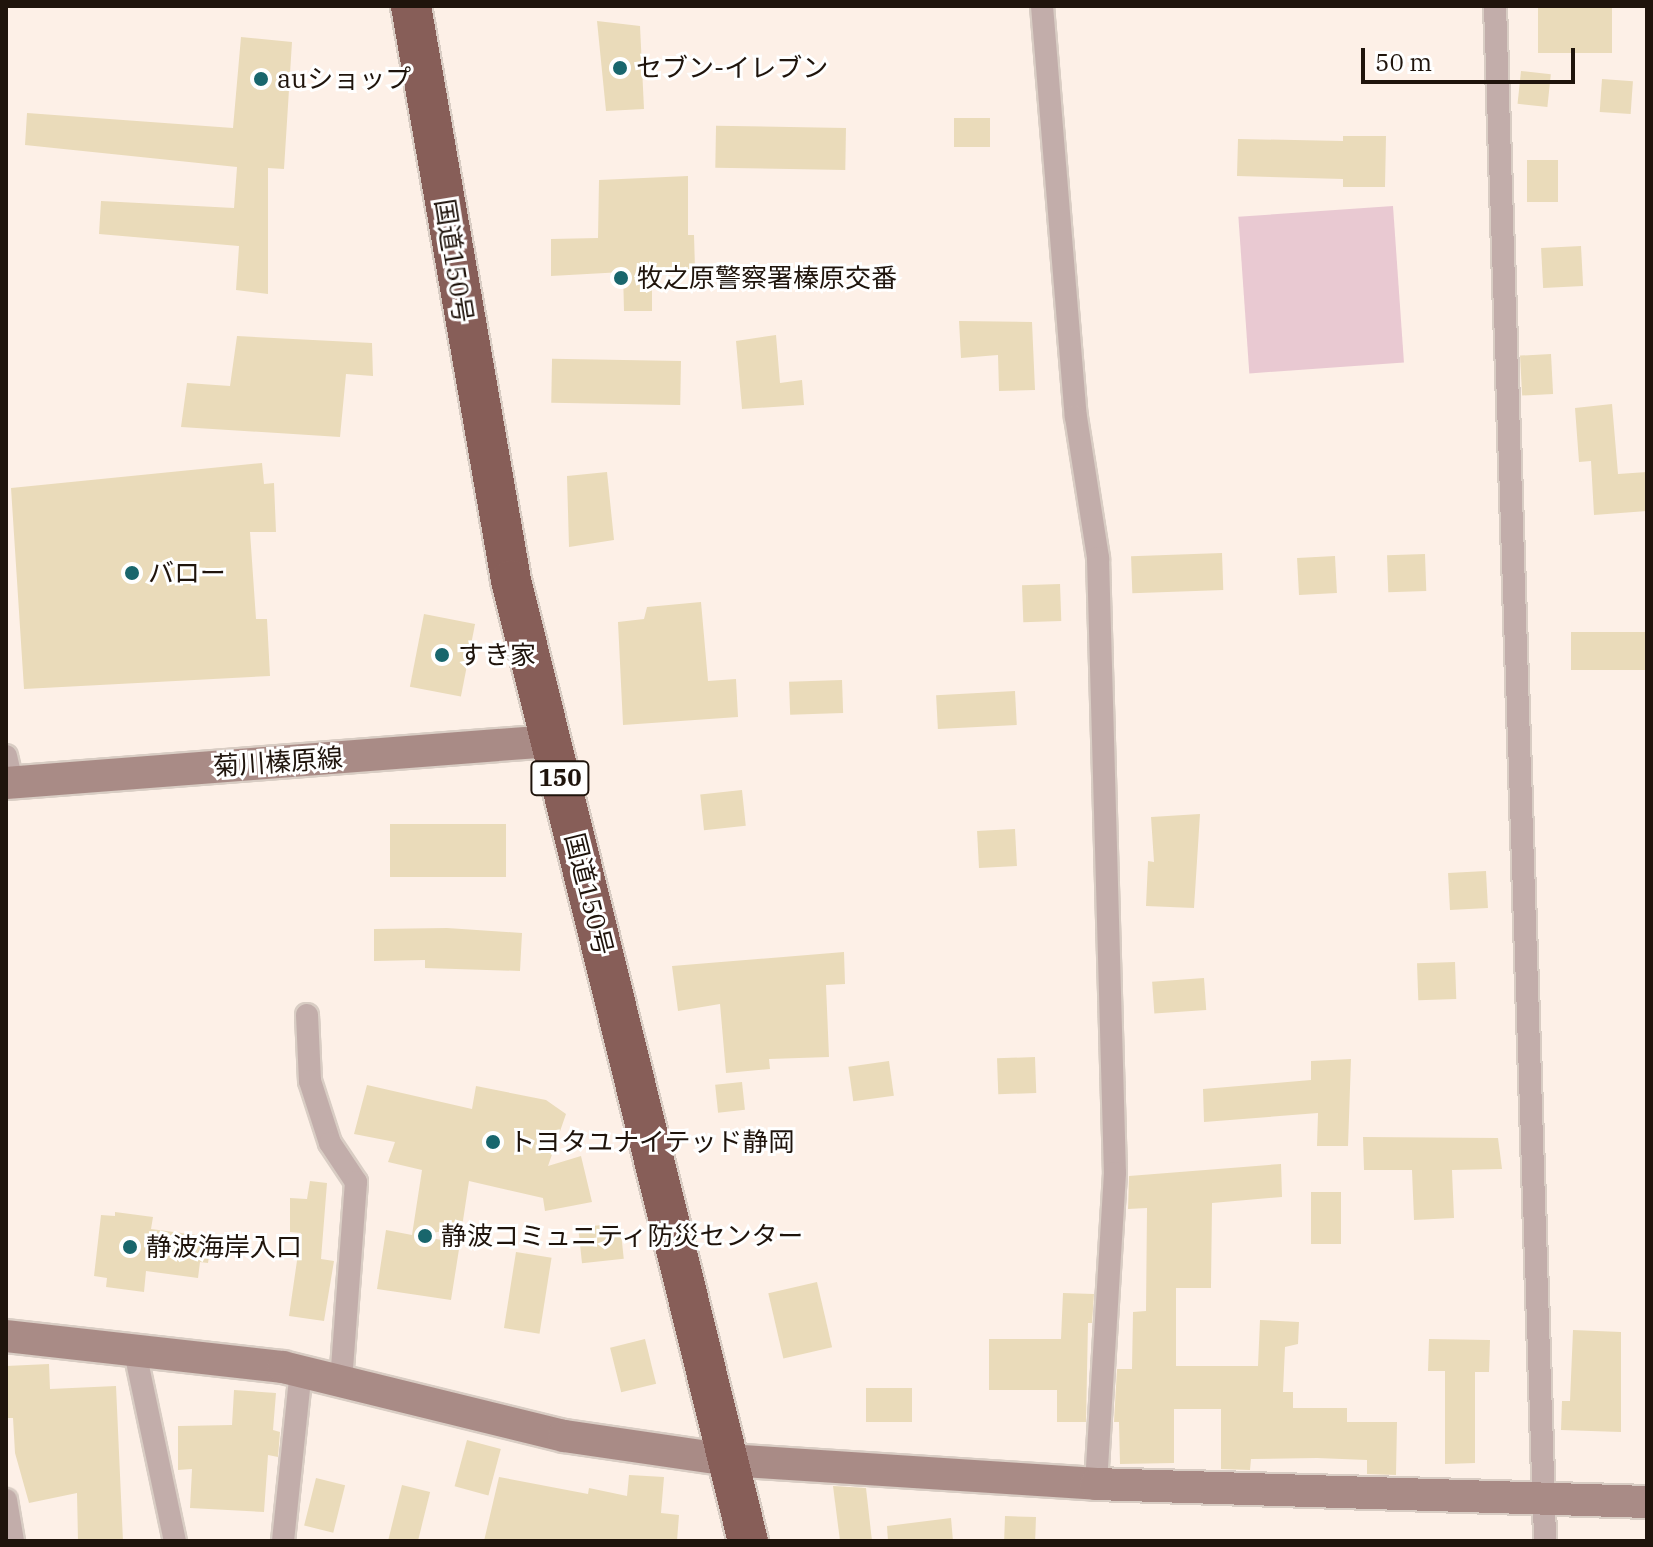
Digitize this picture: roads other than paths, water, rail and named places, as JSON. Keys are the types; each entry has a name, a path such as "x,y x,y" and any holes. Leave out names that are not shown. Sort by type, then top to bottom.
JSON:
{"highway":[{"name":"国道150号","path":"411,6 492,488 551,741 748,1541"}],"street":[{"path":"1042,6 1074,402 1098,558 1115,1173 1096,1484"},
{"path":"1495,6 1545,1541"},
{"name":"菊川榛原線","path":"8,774 551,741"},
{"path":"307,1015 310,1081 330,1143 356,1182 341,1380"},
{"path":"6,1336 134,1347 301,1371 564,1436 728,1460 846,1464 1096,1484 1647,1502"},
{"path":"134,1347 175,1541"},
{"path":"283,1541 301,1371"},
{"path":"6,1500 13,1541"}],"place":[{"name":"セブン-イレブン","path":"620,68"},
{"name":"auショップ","path":"261,79"},
{"name":"牧之原警察署榛原交番","path":"621,278"},
{"name":"バロー","path":"132,573"},
{"name":"すき家","path":"442,655"},
{"name":"トヨタユナイテッド静岡","path":"493,1142"},
{"name":"静波コミュニティ防災センター","path":"425,1236"},
{"name":"静波海岸入口","path":"130,1247"}]}
